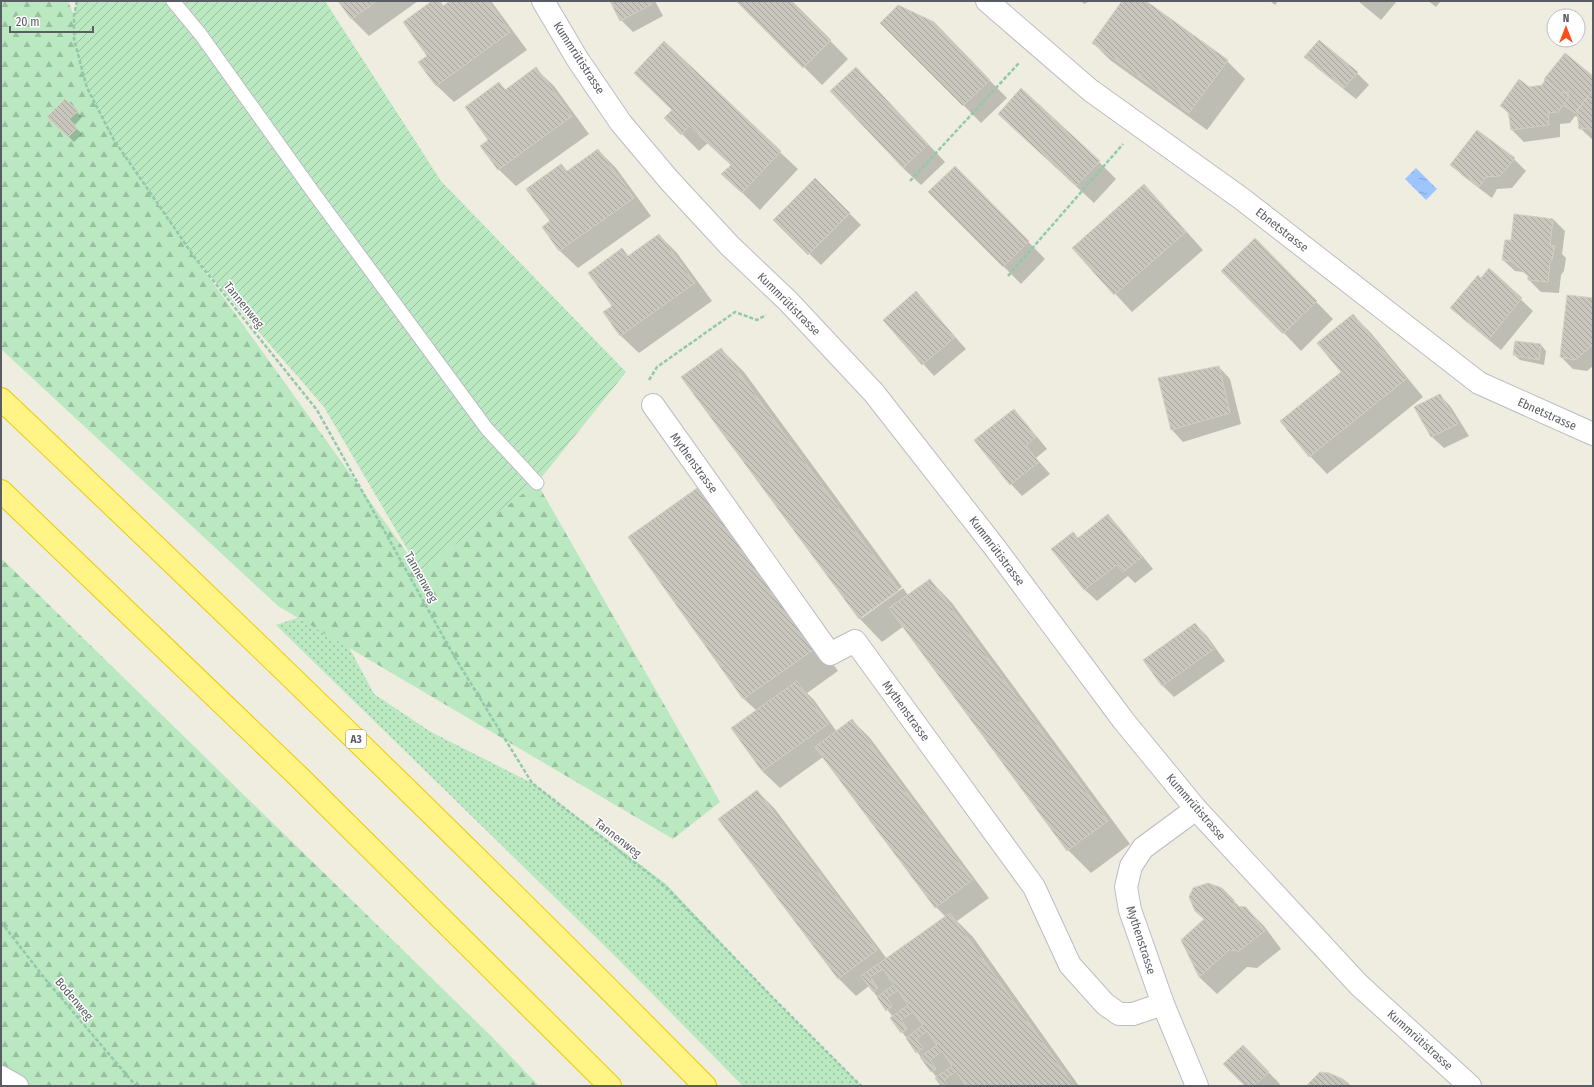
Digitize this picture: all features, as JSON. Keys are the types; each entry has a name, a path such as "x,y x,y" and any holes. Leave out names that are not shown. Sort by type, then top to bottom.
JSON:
{"highway":[{"name":"A3","path":"1,399 334,717 706,1086"},
{"path":"1,491 298,776 610,1086"}],"street":[{"name":"Kummrütistrasse","path":"543,1 578,60 621,123 669,180 730,246 788,301 874,393 996,549 1123,720 1196,809 1359,985 1470,1086"},
{"name":"Ebnetstrasse","path":"987,1 1090,90 1242,199 1479,383 1593,434"},
{"name":"Mythenstrasse","path":"653,405 830,654 855,641 1034,886 1070,964 1105,1004 1119,1014 1133,1014 1163,1004"},
{"name":"Mythenstrasse","path":"1196,809 1143,848 1131,866 1126,887 1130,910 1163,1004 1197,1086"},
{"path":"1,1077 17,1086"}],"lane":[{"path":"173,1 201,35 318,199 487,429 537,483"}],"path":[{"name":"Tannenweg","path":"77,1 74,16 74,39 87,88 114,140 195,258 317,410 454,656 532,783 666,887 772,997 861,1086"},
{"path":"910,181 1038,44"},
{"path":"1008,276 1139,126"},
{"path":"653,405 646,384 657,367 735,312 757,320 788,301"},
{"name":"Bodenweg","path":"1,922 46,980 136,1086"}],"green space":[{"path":"1,1 68,1 74,16 74,39 114,140 195,258 420,571 537,483 720,802 673,839 278,606 1,349"},
{"path":"77,1 325,1 441,181 626,372 537,483 420,571 324,407 195,258 114,140 87,88 74,39 74,16"},
{"path":"1,558 493,1038 539,1086 1,1086"},
{"path":"297,618 344,638 374,694 431,732 532,783 666,884 772,997 861,1086 743,1086 618,959 276,625"}],"water":[{"path":"1416,168 1437,189 1426,200 1405,179"}],"building":[{"path":"338,1 377,1 351,19"},
{"path":"432,1 440,1 443,6 450,1 488,1 510,32 436,86 418,62 427,56 403,22"},
{"path":"610,1 650,1 652,4 620,21"},
{"path":"736,1 792,1 831,40 803,68"},
{"path":"1122,1 1146,1 1228,60 1189,113 1092,43"},
{"path":"898,5 934,22 990,80 963,106 880,23"},
{"path":"1319,40 1358,72 1344,88 1304,57"},
{"path":"664,41 781,151 742,193 721,174 731,165 689,126 681,135 664,118 672,110 634,73"},
{"path":"1565,53 1593,76 1593,90 1575,113 1563,105 1568,99 1568,92 1562,93 1544,79"},
{"path":"536,67 572,116 498,170 480,146 488,140 465,107 499,82 505,90"},
{"path":"856,67 928,144 903,168 830,91"},
{"path":"1519,79 1529,87 1542,85 1545,80 1562,93 1568,92 1568,99 1558,112 1548,113 1549,125 1511,130 1508,111 1500,106"},
{"path":"1021,88 1100,161 1076,186 998,114"},
{"path":"1593,90 1593,133 1587,128 1579,129 1577,111"},
{"path":"65,99 78,111 69,119 77,128 68,137 47,117"},
{"path":"1477,130 1515,158 1500,176 1486,177 1479,187 1450,165"},
{"path":"598,149 634,198 559,251 542,227 550,221 526,189 561,164 567,171"},
{"path":"955,166 1029,241 1003,267 928,192"},
{"path":"815,178 850,213 808,255 773,220"},
{"path":"1144,184 1186,232 1114,295 1072,248"},
{"path":"1514,214 1553,219 1550,245 1555,246 1550,263 1548,282 1528,280 1528,275 1511,261 1502,260 1505,240 1511,240"},
{"path":"659,234 695,283 620,336 603,312 612,306 588,273 622,248 628,256"},
{"path":"1255,238 1317,301 1283,334 1221,271"},
{"path":"1489,268 1522,298 1489,339 1450,308 1478,275 1481,278"},
{"path":"916,291 955,337 922,365 883,320"},
{"path":"1567,295 1593,298 1593,345 1575,360 1560,357"},
{"path":"1353,314 1406,379 1309,457 1280,421 1341,372 1317,343"},
{"path":"1515,341 1541,344 1539,360 1513,355"},
{"path":"721,348 899,590 859,619 681,377"},
{"path":"1219,366 1230,413 1171,430 1158,378"},
{"path":"1440,394 1458,424 1431,437 1414,407"},
{"path":"1014,409 1036,437 1026,446 1039,462 1010,485 974,440"},
{"path":"700,486 816,648 743,699 628,537"},
{"path":"1108,514 1142,557 1123,572 1117,565 1084,590 1051,549 1073,532 1078,538"},
{"path":"930,579 1108,821 1067,851 889,608"},
{"path":"1195,623 1214,649 1162,686 1143,660"},
{"path":"797,681 828,724 762,771 731,728"},
{"path":"852,719 972,880 935,908 815,747"},
{"path":"757,790 877,950 838,979 718,819"},
{"path":"1208,883 1222,888 1234,900 1234,906 1246,907 1265,931 1239,951 1229,950 1199,977 1181,940 1204,919 1195,911 1189,897 1193,888"},
{"path":"950,913 1074,1086 966,1086 956,1071 944,1080 948,1086 941,1086 935,1078 952,1066 942,1051 930,1060 936,1069 931,1072 920,1057 937,1045 927,1031 916,1039 923,1048 916,1053 906,1038 923,1025 913,1012 901,1020 907,1029 901,1033 890,1018 908,1005 898,990 887,998 892,1006 886,1011 877,997 894,985 883,969 870,977 878,988 873,992 861,976"},
{"path":"1243,1045 1269,1072 1254,1086 1245,1086 1223,1064"},
{"path":"1320,1072 1329,1073 1343,1079 1351,1086 1306,1086"}]}
